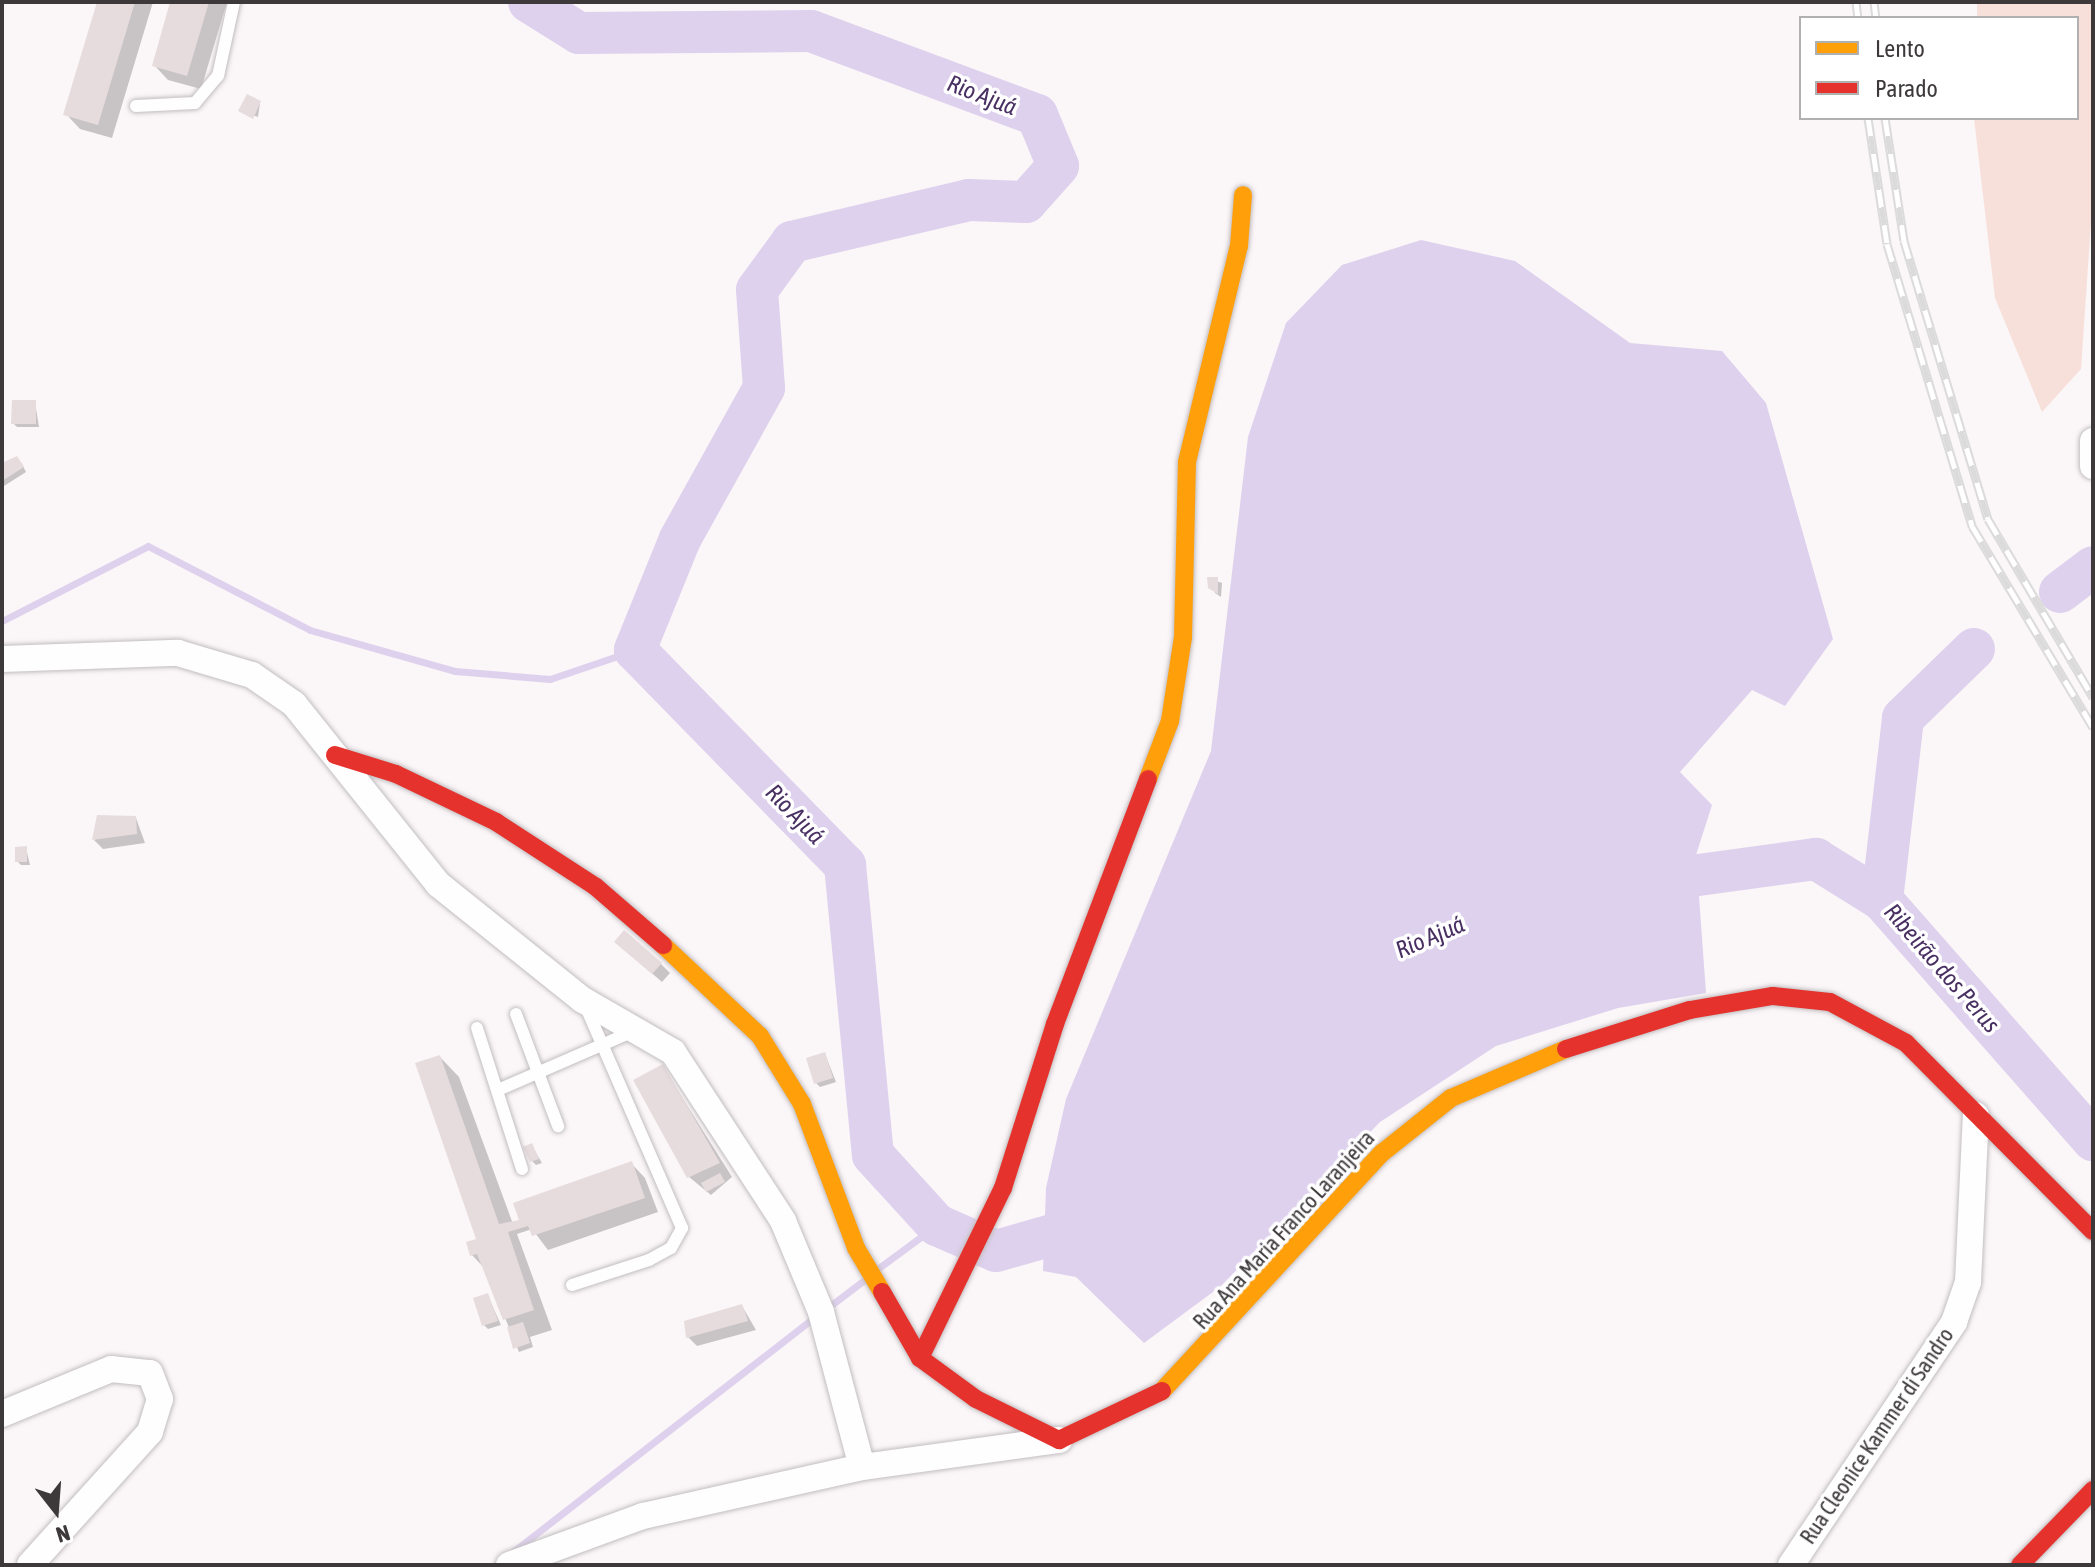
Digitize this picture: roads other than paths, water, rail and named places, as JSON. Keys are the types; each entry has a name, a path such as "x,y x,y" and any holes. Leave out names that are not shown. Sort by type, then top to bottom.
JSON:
{"main road":[{"path":"920,1358 955,1296 1003,1188 1170,721 1184,623 1187,462 1239,246 1243,195"},
{"path":"335,755 396,774 496,822 596,887 760,1036 802,1104 889,1315 920,1358 976,1399 1059,1440"},
{"name":"Rua Ana Maria Franco Laranjeira","path":"1059,1440 1123,1416 1177,1382 1382,1153 1451,1098 1592,1037 1773,996 1830,1002 1906,1043 2093,1231"},
{"path":"2020,1565 2093,1490"}],"street":[{"path":"2093,441 2093,466"},
{"path":"2,659 178,653 252,675 294,704 438,884 583,1000 640,1028 673,1052 783,1221 821,1312 862,1467"},
{"name":"Rua Cleonice Kammer di Sandro","path":"1791,1565 1954,1322 1973,1239 1976,1115"},
{"path":"2,1414 111,1369 150,1373 160,1399 150,1432 30,1565"},
{"path":"509,1565 643,1516 862,1467 1059,1440"}],"lane":[{"path":"136,106 195,103 218,76 234,2"},
{"path":"572,1285 649,1260 671,1248 682,1228 600,1047 583,1000"},
{"path":"516,1014 558,1126"},
{"path":"477,1028 522,1169"},
{"path":"498,1090 640,1028"}],"water":[{"path":"1421,240 1515,261 1630,343 1722,351 1766,403 1833,639 1785,706 1752,690 1680,772 1712,805 1696,855 1706,993 1618,1008 1496,1046 1380,1122 1221,1286 1144,1343 1076,1277 1043,1271 1046,1188 1066,1099 1211,751 1248,437 1286,323 1342,265"}],"waterway":[{"name":"Rio Ajuá","path":"529,2 579,33 811,31 1037,115 1058,166 1026,202 969,200 792,242 757,290 764,388 680,539 635,650 845,865 873,1155 937,1225 996,1251 1098,1222"},
{"path":"2,621 148,546 310,630 455,671 550,679 635,650"},
{"name":"Ribeirão dos Perus","path":"2060,592 2093,567"},
{"name":"Ribeirão dos Perus","path":"1882,900 1903,718 1974,649"},
{"name":"Ribeirão dos Perus","path":"1640,883 1816,859 1882,900 2093,1140"},
{"path":"880,1267 937,1225"},
{"path":"826,1309 864,1280"},
{"path":"496,1565 816,1316"}],"railway":[{"path":"1856,2 1858,16"},
{"path":"1874,2 1876,16"},
{"path":"1868,120 1887,244 1972,526 2093,727"},
{"path":"1885,120 1904,241 1988,519 2093,697"}]}
